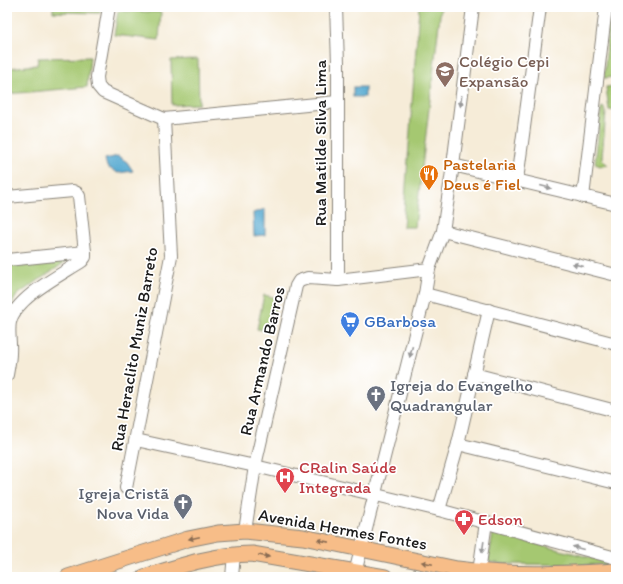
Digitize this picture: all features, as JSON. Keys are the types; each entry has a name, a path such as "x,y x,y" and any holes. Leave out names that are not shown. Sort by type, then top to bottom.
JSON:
{"main road":[{"name":"Avenida Hermes Fontes","path":"68,577 188,539 218,533 245,531 303,538 457,569 479,572 574,573 616,571"},
{"path":"144,577 200,560 234,554 252,554 355,575 385,577"}],"street":[{"path":"109,7 97,77 98,86 103,92 164,119 337,102"},
{"name":"Rua Matilde Silva Lima","path":"336,7 338,280"},
{"path":"355,575 430,269 443,231 473,7"},
{"path":"517,180 540,7"},
{"path":"583,197 606,7"},
{"name":"Rua Heraclito Muniz Barreto","path":"126,488 171,256 164,119"},
{"path":"453,164 616,204"},
{"path":"7,197 73,190 79,196 85,252 85,258 82,261 24,300 9,322 10,355 7,375"},
{"path":"443,231 616,275"},
{"path":"7,260 85,252"},
{"name":"Rua Armando Barros","path":"245,531 255,466 296,286 299,281 308,278 338,280 430,269"},
{"path":"425,294 616,344"},
{"path":"439,510 458,444 489,310"},
{"path":"474,374 616,411"},
{"path":"136,440 255,466 439,510 616,558"},
{"path":"458,444 616,483"},
{"path":"479,572 486,522"},
{"path":"232,577 234,554"}],"green space":[{"path":"53,7 100,7 100,13 53,12"},
{"path":"419,7 441,7 415,227 403,227"},
{"path":"610,7 616,7 616,77 604,78"},
{"path":"118,11 161,12 159,40 114,35"},
{"path":"90,57 87,87 7,94 9,68 37,65 38,58"},
{"path":"198,59 199,104 172,105 171,60"},
{"path":"616,86 616,111 609,110 606,87"},
{"path":"603,107 606,112 602,157 603,161 608,165 601,166 595,163 601,108"},
{"path":"77,254 17,295 7,313 7,261"},
{"path":"264,295 277,298 270,331 257,329"},
{"path":"493,533 616,565 505,564 488,562"}],"water":[{"path":"353,87 365,87 365,97 353,97"},
{"path":"118,156 127,162 133,171 118,173 107,167 105,159"},
{"path":"265,209 265,235 254,236 253,213"}],"place":[{"name":"Colégio Cepi Expansão","path":"445,88"},
{"name":"Pastelaria Deus é Fiel","path":"429,191"},
{"name":"GBarbosa","path":"350,338"},
{"name":"Igreja do Evangelho Quadrangular","path":"376,412"},
{"name":"CRalin Saúde Integrada","path":"285,494"},
{"name":"Igreja Cristã Nova Vida","path":"183,520"},
{"name":"Edson","path":"464,536"}]}
